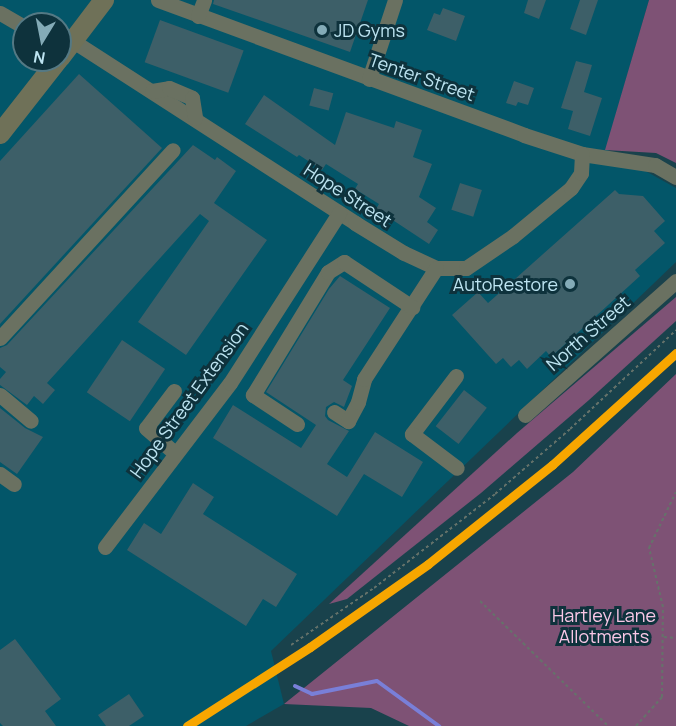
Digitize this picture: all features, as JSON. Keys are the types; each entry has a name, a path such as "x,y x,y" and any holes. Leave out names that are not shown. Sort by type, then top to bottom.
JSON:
{"main road":[{"path":"73,41 104,0"},
{"path":"0,134 49,72"}],"street":[{"name":"Tenter Street","path":"158,0 369,79 582,154 638,160 655,165 676,177"},
{"path":"198,16 204,0"},
{"path":"369,79 395,0"},
{"name":"Hope Street","path":"73,41 339,213 404,253 436,268 466,268 513,236 571,188 581,173 582,154"},
{"path":"0,338 172,150"},
{"name":"Hope Street Extension","path":"105,548 230,383 339,213"},
{"path":"297,424 253,395 328,272 344,262 412,307"},
{"path":"334,412 348,421 358,402 364,379 436,268"},
{"name":"North Street","path":"525,415 676,281"},
{"path":"456,376 412,434 457,468"},
{"path":"174,391 146,428 175,453"},
{"path":"0,395 31,422"},
{"path":"0,474 14,484"}],"path":[{"path":"291,645 374,588 495,494 570,429 676,330"},
{"path":"636,726 662,697 662,593 650,559 649,548 676,492"},
{"path":"480,601 608,726"},
{"path":"663,637 676,638"}],"shaded area":[{"path":"0,0 649,0 606,149 676,188 676,262 271,651 284,704 246,726 0,726"}],"green space":[{"path":"649,0 676,0 676,163 656,153 605,150"},
{"path":"676,297 676,321 589,400 481,493 347,599 329,604 517,433"},
{"name":"Hartley Lane Allotments","path":"676,374 676,726 409,726 371,708 284,704 573,472"}],"building":[{"name":"JD Gyms","path":"214,0 368,0 350,52 213,4"},
{"path":"528,0 546,0 539,19 524,13"},
{"path":"580,0 598,0 586,35 570,29"},
{"path":"443,8 465,16 456,41 427,30 434,13 440,15"},
{"path":"160,20 244,50 228,93 145,62"},
{"path":"576,61 592,65 584,92 602,98 590,136 568,129 573,111 561,108"},
{"path":"79,74 162,148 0,324 0,161"},
{"path":"514,81 534,88 528,105 518,102 516,106 506,103"},
{"path":"314,88 333,93 329,111 309,105"},
{"path":"264,95 335,145 346,112 394,128 396,121 422,130 413,157 432,164 419,197 436,208 427,222 438,230 429,244 376,209 379,204 355,189 358,184 326,164 322,170 299,155 297,157 245,124"},
{"path":"193,145 215,160 217,157 236,171 214,203 267,240 186,355 138,322 209,221 200,214 47,383 55,390 43,404 34,396 27,405 0,385 0,379 6,372 0,367 0,348 7,345"},
{"path":"460,183 482,190 473,217 451,210"},
{"name":"AutoRestore","path":"615,190 619,194 643,196 665,221 654,231 665,243 635,270 640,276 551,357 546,351 527,369 519,360 511,367 503,358 496,364 452,315 478,292 488,303"},
{"path":"340,276 390,308 343,380 352,386 344,407 334,402 326,407 325,416 328,420 349,431 327,464 347,477 375,432 423,462 402,497 364,474 337,516 213,438 233,405 301,448 316,425 266,392 329,289"},
{"path":"122,340 165,369 130,421 87,392"},
{"path":"464,390 487,408 459,444 436,426"},
{"path":"0,408 25,428 43,437 17,474 0,462"},
{"path":"193,483 214,497 203,514 297,574 276,607 263,599 246,626 127,550 144,523 161,534"},
{"path":"15,639 61,699 45,711 56,726 3,726 0,723 0,650"},
{"path":"129,694 144,716 129,726 106,726 98,715"}],"waterway":[{"path":"295,686 312,694 377,681 439,726"}],"transit line":[{"path":"187,726 310,647 428,564 552,465 676,353"}],"place":[{"name":"JD Gyms","path":"322,30"},
{"name":"AutoRestore","path":"570,284"}]}
